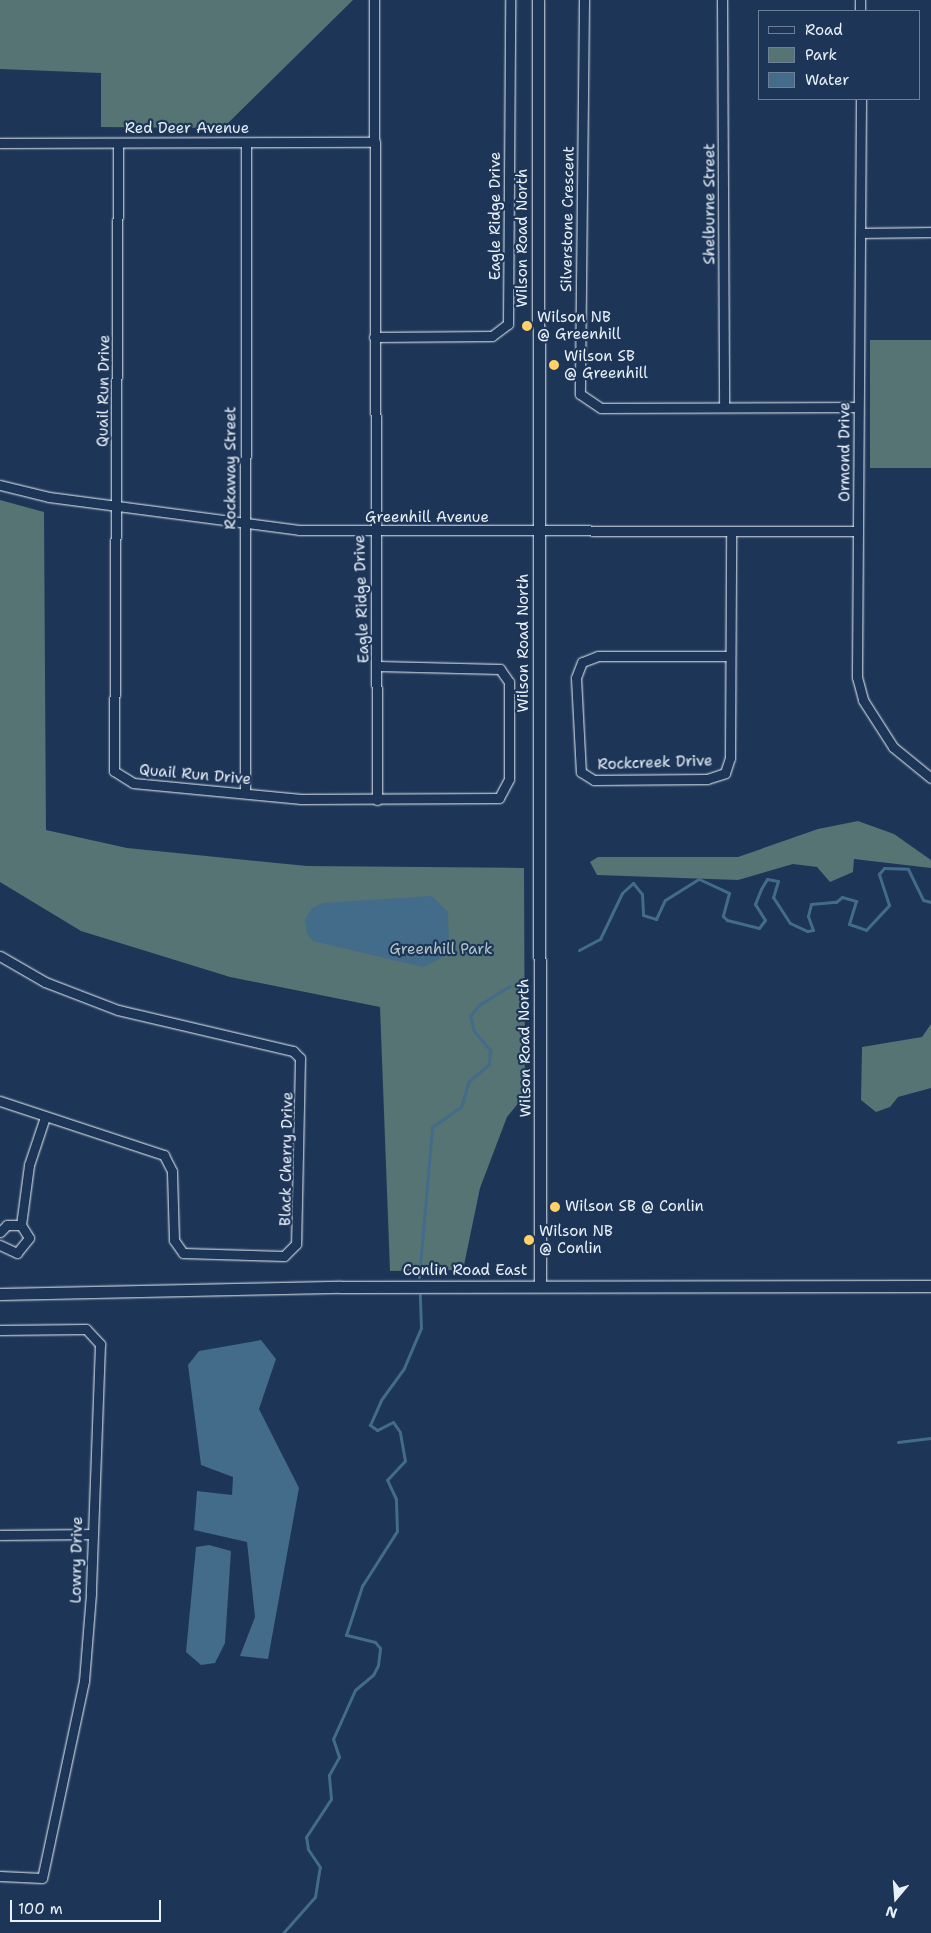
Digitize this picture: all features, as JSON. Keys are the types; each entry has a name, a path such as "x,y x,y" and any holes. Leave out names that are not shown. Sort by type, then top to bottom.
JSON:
{"street":[{"name":"Eagle Ridge Drive","path":"374,0 374,532 378,666 377,800"},
{"name":"Eagle Ridge Drive","path":"374,337 492,336 508,324 510,0"},
{"name":"Wilson Road North","path":"538,0 540,1286"},
{"name":"Silverstone Crescent","path":"584,0 578,388 586,401 601,408 858,407"},
{"name":"Shelburne Street","path":"722,0 724,407"},
{"name":"Ormond Drive","path":"861,100 862,233 856,644 863,700 893,747 931,778"},
{"name":"Red Deer Avenue","path":"0,143 374,142"},
{"name":"Quail Run Drive","path":"118,143 114,772 133,783 245,793 377,800 489,800 499,798 509,779 509,682 500,669 378,666"},
{"name":"Rockaway Street","path":"245,793 246,143"},
{"path":"862,233 931,232"},
{"name":"Greenhill Avenue","path":"0,485 115,506 299,530 730,534 858,532"},
{"name":"Rockcreek Drive","path":"729,656 598,656 582,662 576,678 581,772 594,780 707,779 725,773 730,758 730,534"},
{"name":"Black Cherry Drive","path":"0,956 45,982 118,1010 293,1051 300,1058 296,1244 284,1256 183,1253 174,1240 172,1171 164,1156 0,1101"},
{"path":"0,1245 12,1253 25,1248 29,1238 21,1224 29,1165 45,1117"},
{"path":"0,1232 7,1225 21,1224"},
{"name":"Conlin Road East","path":"0,1294 540,1286 931,1286"},
{"name":"Lowry Drive","path":"0,1330 86,1329 100,1344 90,1534 88,1651 42,1878 0,1876"},
{"path":"0,1535 90,1534"}],"green space":[{"path":"0,0 353,0 223,128 101,127 101,73 0,69"},
{"path":"870,340 931,340 931,468 870,468"},
{"name":"Greenhill Park","path":"0,500 44,512 46,830 127,848 307,866 524,868 525,1095 507,1117 480,1188 463,1270 390,1271 380,1007 230,977 81,931 0,882"},
{"path":"858,821 894,834 931,860 931,868 854,859 853,872 830,882 817,867 793,864 738,880 597,875 590,862 598,857 738,857 818,829"},
{"path":"931,1024 931,1088 898,1097 890,1107 876,1112 861,1100 862,1047 922,1037"}],"water":[{"path":"432,896 448,912 449,945 441,958 423,967 313,941 307,933 305,920 312,908 323,903"},
{"path":"261,1340 276,1359 259,1409 299,1488 268,1659 240,1656 255,1617 247,1542 194,1530 197,1491 232,1495 233,1477 201,1465 188,1365 199,1351"},
{"path":"209,1545 231,1551 225,1643 215,1663 201,1665 186,1652 196,1547"}],"waterway":[{"path":"579,950 600,939 622,893 633,883 642,894 643,915 656,919 665,900 699,879 729,893 723,916 727,920 759,928 765,920 755,904 767,879 778,881 773,897 790,923 807,931 813,930 808,916 811,904 836,902 842,897 856,901 849,924 866,930 889,905 879,874 884,868 908,869 923,900 931,902"},
{"path":"419,1277 432,1127 461,1107 469,1081 489,1064 490,1050 474,1031 470,1016 479,1005 509,986"},
{"path":"283,1933 315,1897 320,1867 308,1849 306,1837 331,1799 329,1775 339,1757 333,1739 355,1690 373,1675 378,1665 380,1648 375,1642 346,1635 362,1586 397,1531 396,1499 387,1480 405,1461 400,1432 393,1422 377,1430 370,1425 381,1400 404,1368 421,1328 420,1295"},
{"path":"898,1442 931,1438"}],"place":[{"name":"Wilson NB @ Greenhill","path":"527,326"},
{"name":"Wilson SB @ Greenhill","path":"554,365"},
{"name":"Wilson SB @ Conlin","path":"555,1207"},
{"name":"Wilson NB @ Conlin","path":"529,1240"}]}
